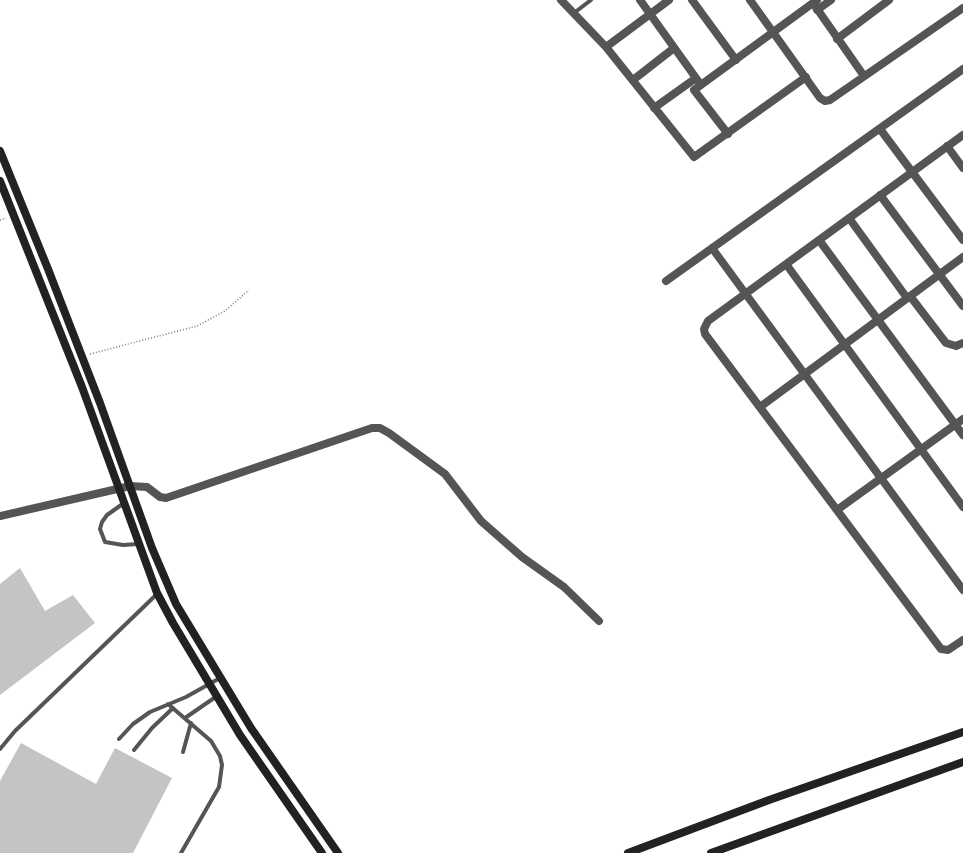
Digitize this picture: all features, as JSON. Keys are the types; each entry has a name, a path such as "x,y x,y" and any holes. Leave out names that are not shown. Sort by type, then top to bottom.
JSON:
{"street":[{"path":"561,0 606,47 694,157 806,77"},
{"path":"640,0 699,81"},
{"path":"606,47 669,0"},
{"path":"692,0 736,60"},
{"path":"750,0 820,98 825,101 830,100 963,8"},
{"path":"654,108 736,60 816,4 831,0"},
{"path":"837,39 887,0"},
{"path":"816,4 837,39 864,76"},
{"path":"633,80 674,48"},
{"path":"666,281 963,69"},
{"path":"699,81 694,90 728,134"},
{"path":"880,129 963,240"},
{"path":"963,135 708,321 704,329 705,334 941,649 948,650 963,640"},
{"path":"947,146 963,168"},
{"path":"0,151 82,356 164,578 182,615 251,728 338,853"},
{"path":"0,181 82,387 157,593 172,623 257,760 322,853"},
{"path":"880,195 963,306"},
{"path":"849,218 946,343 956,346 963,343"},
{"path":"819,240 963,435"},
{"path":"712,248 962,586"},
{"path":"760,407 963,256"},
{"path":"786,264 963,507"},
{"path":"837,510 963,419"},
{"path":"0,516 130,486 147,487 160,497 166,498 372,428 380,428 445,474 481,522 522,557 564,587 599,621"},
{"path":"628,853 769,800 963,732"},
{"path":"711,853 963,762"}],"lane":[{"path":"574,13 591,0"},
{"path":"124,502 107,515 102,522 100,529 105,542 123,546 138,544"},
{"path":"0,749 15,731 157,593"},
{"path":"119,739 141,718 168,704 186,697 220,678"},
{"path":"185,718 217,696"},
{"path":"168,704 206,736 216,748 220,756 222,775 219,787 181,853"},
{"path":"134,750 152,728 173,708"},
{"path":"183,752 191,723"}],"path":[{"path":"82,356 197,326 225,311 249,290"}],"building":[{"path":"20,568 45,611 73,595 95,623 0,695 0,584"},
{"path":"21,743 96,784 115,748 172,778 133,853 0,853 0,781"}]}
